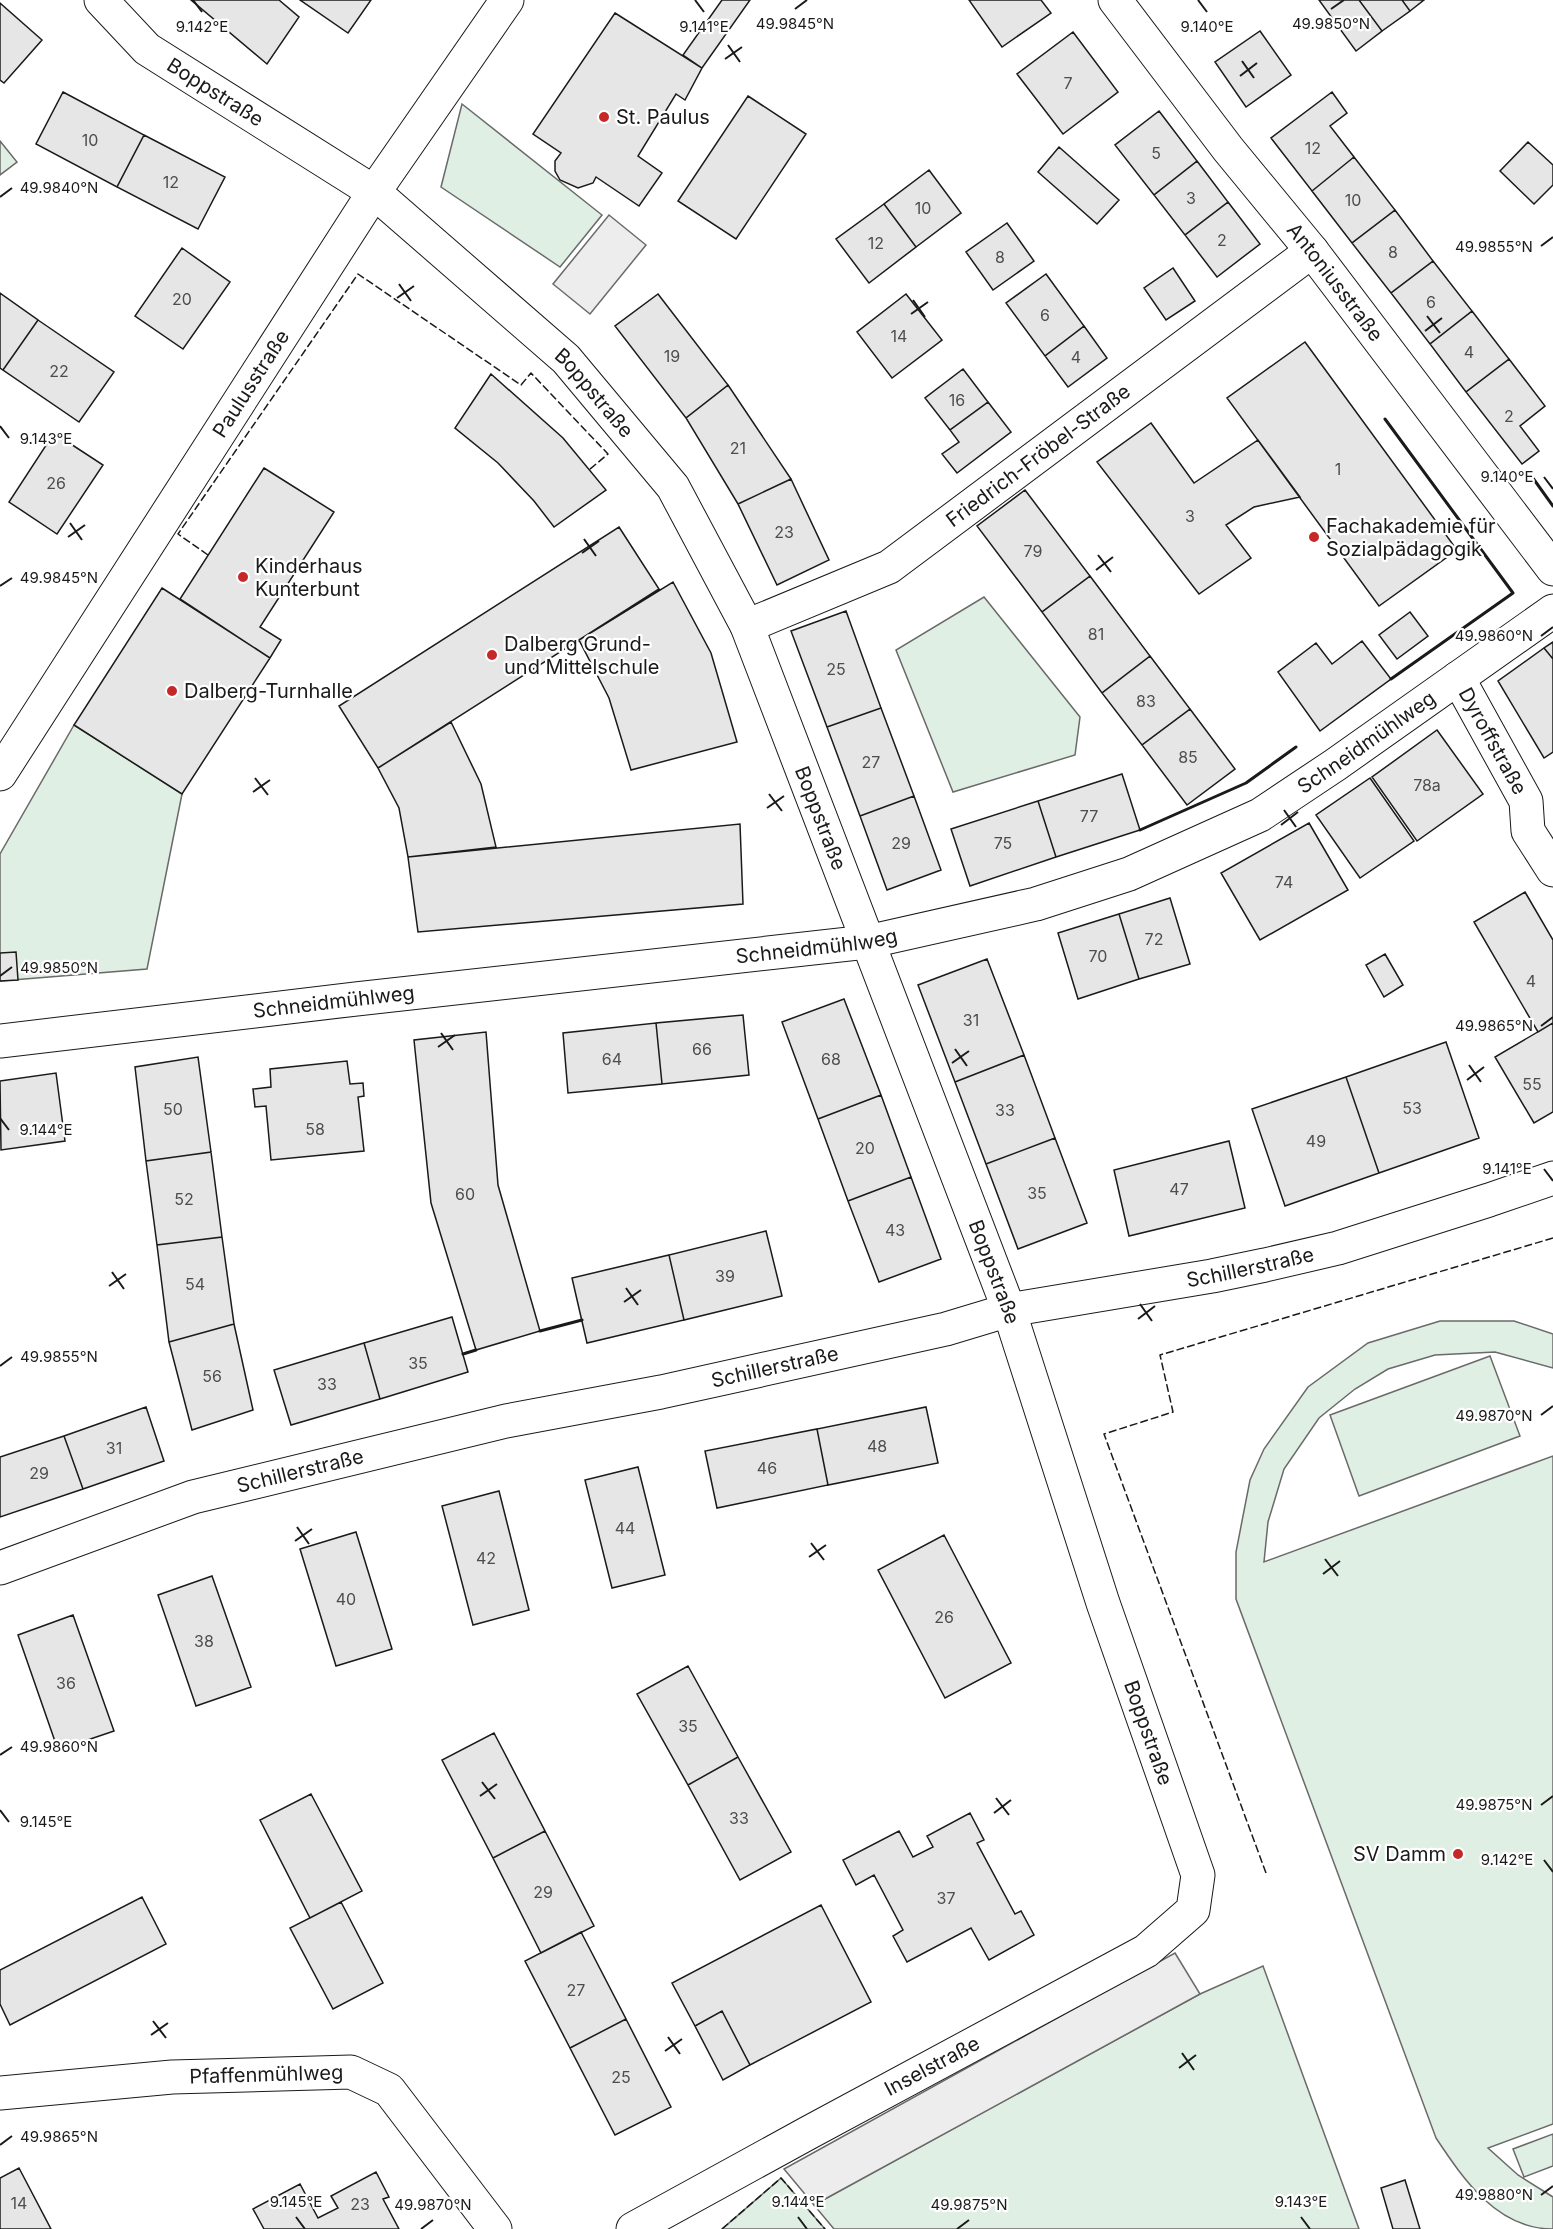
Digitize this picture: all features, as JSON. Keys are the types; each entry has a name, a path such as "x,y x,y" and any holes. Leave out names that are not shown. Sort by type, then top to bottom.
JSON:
{"street":[{"name":"Boppstraße","path":"101,0 147,49 374,192 567,359 672,487 747,626 1009,1310 1103,1603 1198,1875"},
{"name":"Paulusstraße","path":"0,774 374,192 507,0"},
{"name":"Antoniusstraße","path":"1115,0 1228,148 1312,251 1553,569"},
{"name":"Friedrich-Fröbel-Straße","path":"747,626 889,567 1312,251"},
{"name":"Schneidmühlweg","path":"0,1041 867,942 1036,904 1129,874 1187,850 1260,815 1335,765 1553,611"},
{"name":"Dyroffstraße","path":"1458,678 1526,801 1528,831 1553,870"},
{"name":"Schillerstraße","path":"0,1568 179,1500 506,1421 661,1392 946,1329 1009,1310 1212,1276 1327,1251 1553,1178"},
{"name":"Inselstraße","path":"633,2229 1146,1951 1193,1911 1198,1875"},
{"name":"Pfaffenmühlweg","path":"0,2093 171,2077 351,2072 390,2090 495,2229"}],"green space":[{"path":"462,104 602,215 560,267 441,187"},
{"path":"0,141 17,162 0,175"},
{"path":"984,597 1080,717 1075,755 953,792 896,650"},
{"path":"74,725 182,794 147,969 0,981 0,854"},
{"name":"SV Damm","path":"1440,1321 1514,1321 1553,1334 1553,1368 1495,1352 1435,1355 1388,1369 1355,1389 1319,1418 1284,1469 1268,1522 1264,1562 1553,1456 1553,2124 1488,2148 1518,2175 1553,2197 1553,2229 1533,2227 1515,2221 1499,2211 1484,2199 1458,2170 1436,2138 1236,1599 1236,1552 1250,1480 1264,1449 1308,1387 1368,1343"},
{"path":"1490,1356 1520,1436 1359,1496 1330,1415"},
{"path":"1263,1966 1359,2229 834,2229 814,2205 1200,1994"},
{"path":"1553,2134 1553,2166 1524,2177 1513,2149"},
{"path":"781,2178 825,2229 722,2229"}],"shaded area":[{"path":"609,215 646,245 590,314 553,284"},
{"path":"1175,1953 1200,1994 814,2205 784,2169"}],"building":[{"path":"191,0 279,0 299,17 267,64"},
{"path":"300,0 371,0 348,33"},
{"path":"722,0 750,0 702,68 683,55"},
{"path":"969,0 1041,0 1051,13 1002,47"},
{"path":"1319,0 1359,0 1382,31 1356,51"},
{"path":"1359,0 1402,0 1410,11 1382,31"},
{"path":"1402,0 1424,0 1410,11"},
{"path":"0,3 42,40 4,83 0,80"},
{"name":"St. Paulus","path":"615,13 702,68 685,100 676,94 638,156 662,173 639,206 596,177 593,183 578,188 560,180 555,171 555,161 561,153 533,134"},
{"path":"1260,31 1291,75 1246,107 1215,62"},
{"path":"1073,32 1118,92 1063,134 1017,74"},
{"path":"63,92 144,135 117,187 36,144"},
{"path":"1332,92 1347,113 1330,126 1354,157 1312,191 1271,138"},
{"path":"748,96 806,134 736,239 678,201"},
{"path":"1159,111 1197,161 1154,195 1115,145"},
{"path":"144,135 225,177 198,229 117,187"},
{"path":"1528,142 1553,165 1553,185 1534,204 1500,171"},
{"path":"1059,147 1119,200 1097,224 1038,172"},
{"path":"1354,157 1395,210 1352,243 1312,191"},
{"path":"1197,161 1228,202 1185,235 1154,195"},
{"path":"929,170 961,213 916,247 884,204"},
{"path":"1228,202 1260,244 1217,277 1185,235"},
{"path":"884,204 916,247 869,283 836,239"},
{"path":"1395,210 1433,261 1391,293 1352,243"},
{"path":"1007,223 1034,261 993,290 966,252"},
{"path":"182,248 230,282 183,349 135,316"},
{"path":"1433,261 1472,311 1430,344 1391,293"},
{"path":"1173,268 1195,301 1166,320 1144,288"},
{"path":"1046,274 1084,326 1045,356 1006,303"},
{"path":"0,293 38,320 3,370 0,368"},
{"path":"658,294 728,385 686,418 615,326"},
{"path":"906,294 942,340 892,378 857,332"},
{"path":"1472,311 1509,359 1466,392 1430,344"},
{"path":"38,320 114,372 79,422 3,370"},
{"path":"1084,326 1107,358 1068,387 1045,356"},
{"path":"1305,342 1457,550 1379,606 1227,398"},
{"path":"1509,359 1545,406 1520,426 1539,451 1522,464 1466,392"},
{"path":"963,369 988,402 950,430 925,398"},
{"path":"491,374 563,438 606,490 554,527 534,501 498,463 455,428"},
{"path":"728,385 791,479 738,504 686,418"},
{"path":"988,402 1011,432 957,473 942,454 959,442 950,430"},
{"path":"1151,423 1194,483 1258,440 1300,497 1254,507 1226,525 1251,558 1199,594 1097,462"},
{"path":"54,433 103,465 57,534 9,502"},
{"name":"Kinderhaus Kunterbunt","path":"264,468 334,512 260,627 281,640 270,658 180,599"},
{"path":"791,479 829,560 777,585 738,504"},
{"path":"1025,490 1090,576 1042,612 977,526"},
{"path":"619,527 659,589 378,768 339,706"},
{"path":"1090,576 1150,656 1102,693 1042,612"},
{"path":"673,582 711,653 737,742 631,770 609,698 579,640"},
{"name":"Dalberg-Turnhalle","path":"162,588 270,658 182,794 74,725"},
{"path":"846,611 881,708 827,727 791,631"},
{"path":"1410,612 1428,636 1397,659 1379,635"},
{"path":"1362,641 1391,679 1320,731 1278,672 1316,643 1332,664"},
{"path":"1553,642 1553,659 1544,648"},
{"path":"1544,648 1553,659 1553,752 1544,758 1498,681"},
{"path":"1150,656 1190,709 1142,745 1102,693"},
{"path":"881,708 914,796 860,816 827,727"},
{"path":"1190,709 1235,769 1187,805 1142,745"},
{"path":"451,722 481,784 496,847 408,857 399,808 378,768"},
{"path":"1437,730 1483,794 1417,841 1372,777"},
{"path":"1122,774 1140,830 1056,857 1038,801"},
{"path":"1370,778 1414,841 1360,878 1316,815"},
{"path":"914,796 941,870 887,890 860,816"},
{"path":"1038,801 1056,857 970,886 951,829"},
{"path":"1309,823 1348,890 1260,940 1221,873"},
{"path":"740,824 743,904 418,932 408,857"},
{"path":"1525,892 1553,940 1553,1023 1538,1032 1474,922"},
{"path":"1170,898 1190,964 1139,979 1119,914"},
{"path":"1119,914 1139,979 1078,999 1058,933"},
{"path":"16,952 18,980 0,981 0,953"},
{"path":"1385,954 1403,985 1384,997 1366,965"},
{"path":"987,959 1024,1055 955,1082 918,985"},
{"path":"844,999 881,1095 818,1119 782,1022"},
{"path":"743,1015 749,1075 662,1084 656,1023"},
{"path":"656,1023 662,1084 568,1093 563,1033"},
{"path":"1553,1023 1553,1112 1534,1123 1495,1057"},
{"path":"486,1032 498,1185 540,1331 476,1350 431,1203 414,1040"},
{"path":"1446,1042 1479,1138 1379,1173 1346,1077"},
{"path":"1024,1055 1055,1138 986,1164 955,1082"},
{"path":"198,1057 211,1152 146,1161 135,1067"},
{"path":"347,1061 350,1084 363,1083 364,1096 358,1097 364,1151 271,1160 266,1106 255,1107 253,1089 271,1087 270,1069"},
{"path":"56,1073 65,1141 1,1150 0,1081"},
{"path":"1346,1077 1379,1173 1285,1206 1252,1109"},
{"path":"881,1095 911,1177 848,1201 818,1119"},
{"path":"1055,1138 1087,1223 1018,1249 986,1164"},
{"path":"1229,1141 1245,1208 1129,1236 1114,1170"},
{"path":"211,1152 222,1237 157,1245 146,1161"},
{"path":"911,1177 941,1259 879,1282 848,1201"},
{"path":"766,1231 782,1296 684,1320 669,1255"},
{"path":"222,1237 234,1324 169,1342 157,1245"},
{"path":"669,1255 684,1320 587,1343 572,1278"},
{"path":"452,1317 468,1372 380,1399 364,1343"},
{"path":"234,1324 253,1410 192,1430 169,1342"},
{"path":"364,1343 380,1399 291,1425 274,1370"},
{"path":"146,1407 164,1461 83,1489 64,1436"},
{"path":"926,1407 938,1463 828,1485 817,1429"},
{"path":"817,1429 828,1485 717,1508 705,1451"},
{"path":"64,1436 83,1489 0,1517 0,1457"},
{"path":"638,1467 665,1575 612,1588 585,1480"},
{"path":"499,1491 529,1610 473,1625 442,1506"},
{"path":"356,1532 392,1649 336,1666 300,1549"},
{"path":"944,1535 1011,1663 945,1698 878,1570"},
{"path":"212,1576 251,1687 196,1706 158,1595"},
{"path":"73,1615 114,1731 58,1750 18,1635"},
{"path":"688,1666 738,1757 688,1785 637,1694"},
{"path":"494,1733 545,1831 493,1858 442,1760"},
{"path":"738,1757 791,1852 740,1880 688,1785"},
{"path":"311,1794 362,1891 310,1918 260,1820"},
{"path":"970,1813 984,1840 977,1843 1015,1914 1021,1911 1034,1935 989,1960 971,1928 907,1962 893,1936 903,1930 874,1875 856,1885 843,1860 899,1831 913,1857 933,1847 927,1836"},
{"path":"545,1831 594,1926 541,1953 493,1858"},
{"path":"142,1897 166,1944 10,2025 0,2004 0,1970"},
{"path":"341,1902 383,1983 333,2009 290,1928"},
{"path":"821,1905 871,2002 750,2065 722,2011 695,2026 672,1983"},
{"path":"581,1932 626,2019 570,2048 525,1961"},
{"path":"722,2011 750,2065 723,2080 695,2026"},
{"path":"626,2019 671,2107 615,2135 570,2048"},
{"path":"19,2168 51,2229 0,2229 0,2178"},
{"path":"376,2172 389,2197 383,2199 399,2229 264,2229 253,2209 300,2184 318,2218 338,2208 331,2196"},
{"path":"1405,2180 1420,2229 1393,2229 1381,2188"}],"fence":[{"path":"208,555 178,534 358,274 521,385 531,373 608,454 589,470"},
{"path":"1266,1873 1104,1434 1173,1412 1160,1355 1553,1238"},
{"path":"722,2229 781,2178 825,2229"}],"wall":[{"path":"1385,419 1513,593 1391,679"},
{"path":"1530,474 1553,506"},
{"path":"1140,830 1246,783 1296,747"},
{"path":"540,1331 582,1320"},
{"path":"463,1354 476,1350"}],"place":[{"name":"St. Paulus","path":"604,117"},
{"name":"Fachakademie für Sozialpädagogik","path":"1314,537"},
{"name":"Kinderhaus Kunterbunt","path":"243,577"},
{"name":"Dalberg Grund- und Mittelschule","path":"492,655"},
{"name":"Dalberg-Turnhalle","path":"172,691"},
{"name":"SV Damm","path":"1458,1854"}]}
